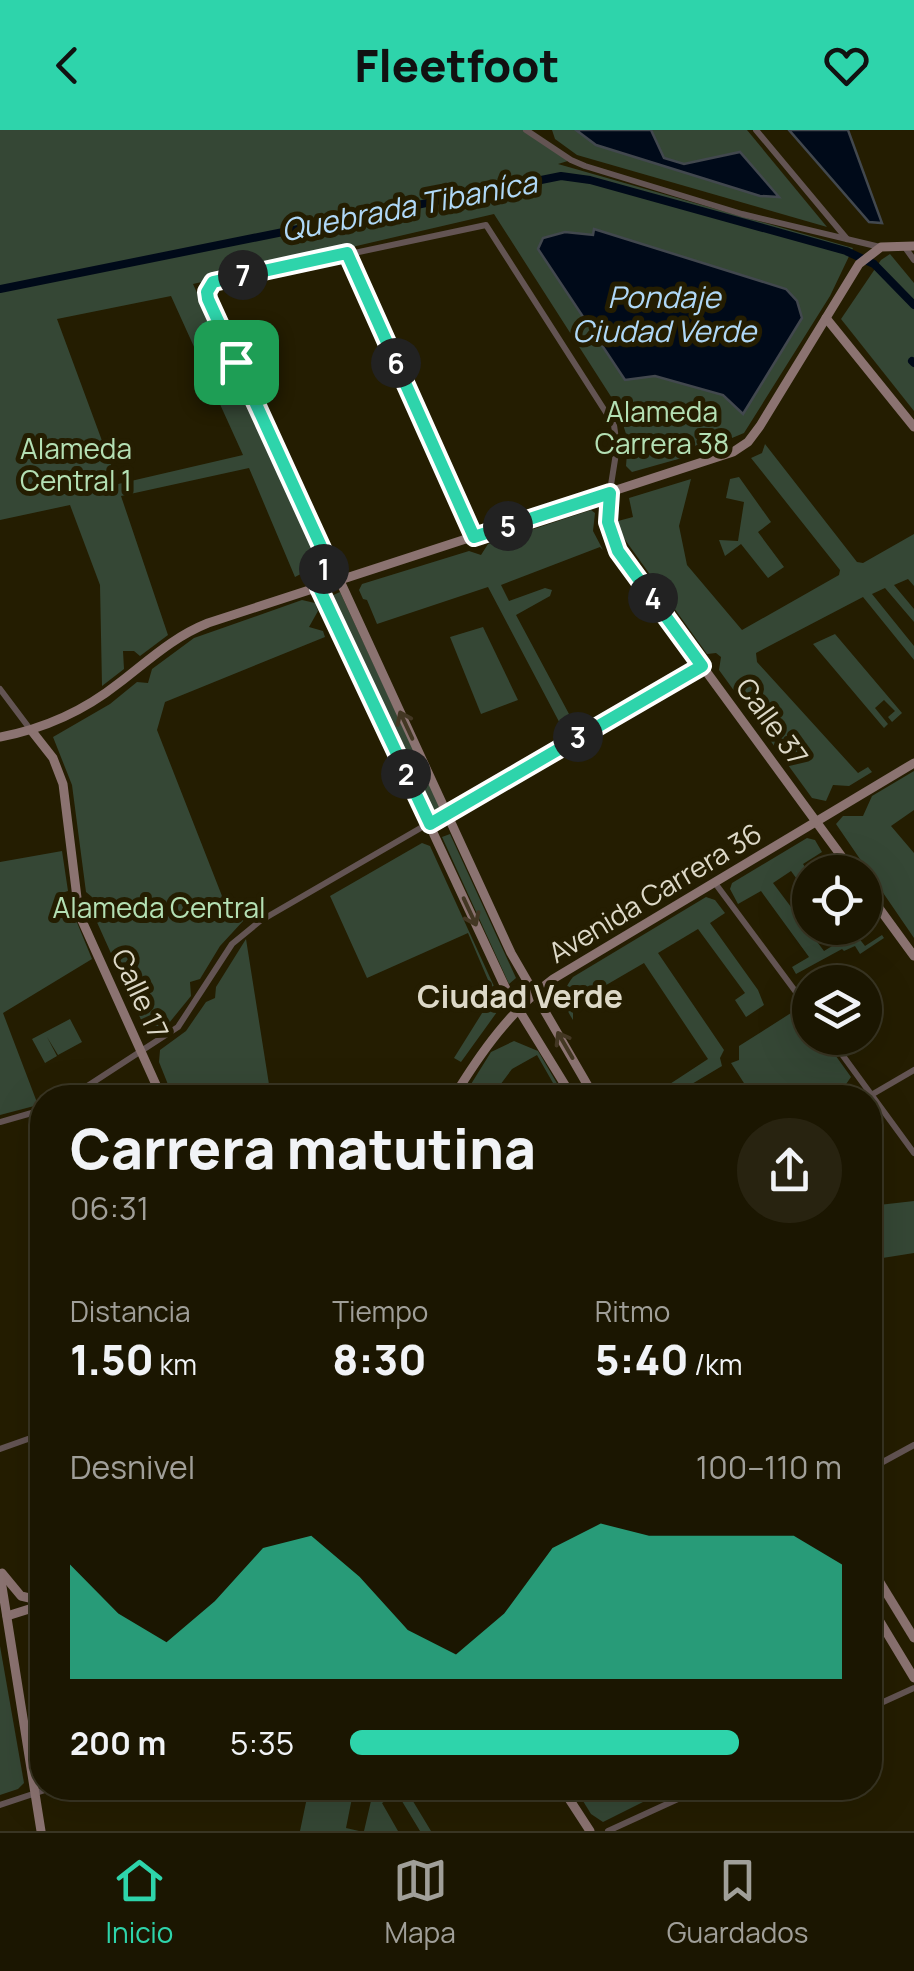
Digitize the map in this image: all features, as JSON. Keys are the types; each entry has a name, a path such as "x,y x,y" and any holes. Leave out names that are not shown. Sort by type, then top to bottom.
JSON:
{"main road":[{"path":"0,737 31,730 92,701 186,632 720,458 748,442 863,260 882,247 909,246"},
{"path":"826,318 914,427"},
{"name":"Calle 37","path":"610,493 608,522 618,551 841,855"},
{"path":"340,581 533,994 587,1085"},
{"path":"319,588 497,972 565,1085"},
{"name":"Calle 17","path":"31,730 53,758 63,784 79,914 157,1085"},
{"name":"Avenida Carrera 36","path":"460,1085 480,1053 518,1007 562,973 914,763"},
{"path":"882,912 914,956"},
{"path":"0,1573 3,1618 30,1770"},
{"path":"0,1573 20,1595 30,1599"},
{"path":"882,1586 914,1638"},
{"path":"3,1618 30,1608"},
{"path":"882,1625 914,1678"},
{"path":"36,1800 42,1831"},
{"path":"570,1800 590,1831"}],"street":[{"path":"526,130 585,166 742,214 882,247"},
{"path":"756,130 848,240"},
{"path":"340,581 208,299 213,282 483,223 614,425 617,447 610,493"},
{"path":"909,246 914,260"},
{"path":"347,253 474,537"},
{"path":"319,588 325,555"},
{"path":"89,1085 170,1033 184,1019 226,952 250,928 702,666"},
{"name":"Calle 17","path":"0,689 31,730"},
{"path":"716,883 792,986"},
{"path":"841,1055 861,1085"},
{"path":"882,1088 914,1070"},
{"path":"0,1122 30,1113"},
{"path":"882,1113 914,1153"},
{"path":"0,1449 30,1438"},
{"path":"882,1463 914,1446"},
{"path":"882,1703 914,1688"},
{"path":"0,1805 30,1794"},
{"path":"608,1831 676,1800"}],"green space":[{"name":"Alameda Central 1","path":"0,130 526,130 571,160 558,164 853,248 830,296 744,433 689,456 632,472 626,466 628,440 617,406 494,214 193,284 318,557 316,566 295,577 249,468 121,496 168,635 140,656 134,651 123,651 124,669 102,686 100,585 70,505 0,520","holes":["171,296 243,455 118,484 57,319"]},
{"path":"552,130 747,130 827,227 577,155 555,139"},
{"path":"890,254 914,283 914,411 841,319 881,260"},
{"path":"765,444 857,562 863,563 914,534 914,586 908,579 894,585 914,609 914,622 885,588 872,594 914,646 914,660 863,597 756,653 757,662 858,773 868,767 872,772 849,786 833,785 826,801 812,798 719,670 721,657 707,654 618,530 618,521 633,517 629,498 691,479 679,526 687,565 742,630 839,575 840,570 751,458 762,453"},
{"path":"739,477 771,522 758,532 784,567 768,578 741,544 725,556 719,540 738,541 744,502 726,498 730,479"},
{"name":"Alameda Carrera 38","path":"591,510 595,513 593,531 603,550 600,547 501,585 509,601 545,588 552,590 550,596 516,615 576,727 565,733 488,587 377,624 359,590 362,584 469,551 481,555 488,544"},
{"path":"340,592 440,807 429,812 329,597"},
{"name":"Alameda Central","path":"302,600 315,603 318,611 309,627 323,631 325,637 165,702 157,730 231,919 262,907 220,946 200,979 190,982 191,996 169,1023 147,1033 91,909 72,785 53,737 110,704 137,682 148,683 152,669 194,638"},
{"path":"483,627 518,700 481,714 450,637"},
{"path":"835,634 902,713 892,722 888,717 895,711 884,700 875,708 888,724 884,728 813,644"},
{"path":"914,771 914,810 891,826 914,853 914,938 882,891 882,855 857,855 836,824 843,816 863,816 872,796"},
{"path":"450,834 516,978 509,984 442,837"},
{"path":"807,838 815,840 822,852 792,855 792,872 773,883 792,908 792,934 761,891 738,904 730,889 732,883"},
{"path":"422,843 430,846 498,995 497,1012 461,1062 454,1058 494,994 468,933 367,978 330,896"},
{"path":"62,851 68,891 59,894 65,909 60,912 62,916 66,914 70,923 76,920 92,959 3,1013 30,1085 30,1107 0,1115 0,862"},
{"path":"706,897 715,900 725,913 710,923 758,990 764,1005 746,1017 735,1000 745,993 698,929 658,953 724,1050 722,1066 690,1085 668,1085 708,1059 644,963 577,1002 573,1020 565,1004 565,993 573,977"},
{"name":"Alameda Central","path":"246,939 269,1085 168,1085 159,1062 160,1050 186,1031 206,1002 215,998 216,987"},
{"path":"800,945 820,945 824,951 834,945 874,945 860,954 855,946 813,965 795,965 809,957"},
{"path":"791,1013 792,1055 835,1055 851,1077 845,1085 745,1085 731,1063 739,1060 739,1046"},
{"path":"70,1019 82,1042 58,1055 47,1037 57,1056 45,1063 32,1039"},
{"path":"514,1041 538,1051 558,1085 554,1085 537,1055 512,1069 500,1085 470,1085 491,1052"},
{"path":"914,1201 914,1253 882,1258 882,1205"},
{"path":"0,1646 24,1783 0,1795"},
{"path":"306,1800 352,1800 346,1828 359,1831 300,1831"},
{"path":"371,1800 386,1800 382,1803 398,1831 364,1831"},
{"path":"401,1800 412,1800 431,1831 420,1831"},
{"path":"582,1800 647,1800 603,1822 591,1814"}],"water":[{"path":"576,130 651,130 664,158 684,164 740,152 779,197 760,196 596,145"},
{"path":"789,130 848,130 882,223 869,222"},
{"name":"Pondaje Ciudad Verde","path":"594,229 786,289 797,301 802,318 743,414 723,395 655,376 625,380 538,249 543,238 565,232 593,235"}],"waterway":[{"name":"Quebrada Tibaníca","path":"0,289 561,176 590,180 846,251 874,264 914,305"}],"district":[{"name":"Ciudad Verde","path":"520,997"}],"route":[{"path":"347,253 474,537 610,493 608,522 618,551 702,666 430,824 319,588 325,555 236,362 208,299 213,282 347,253"}]}
